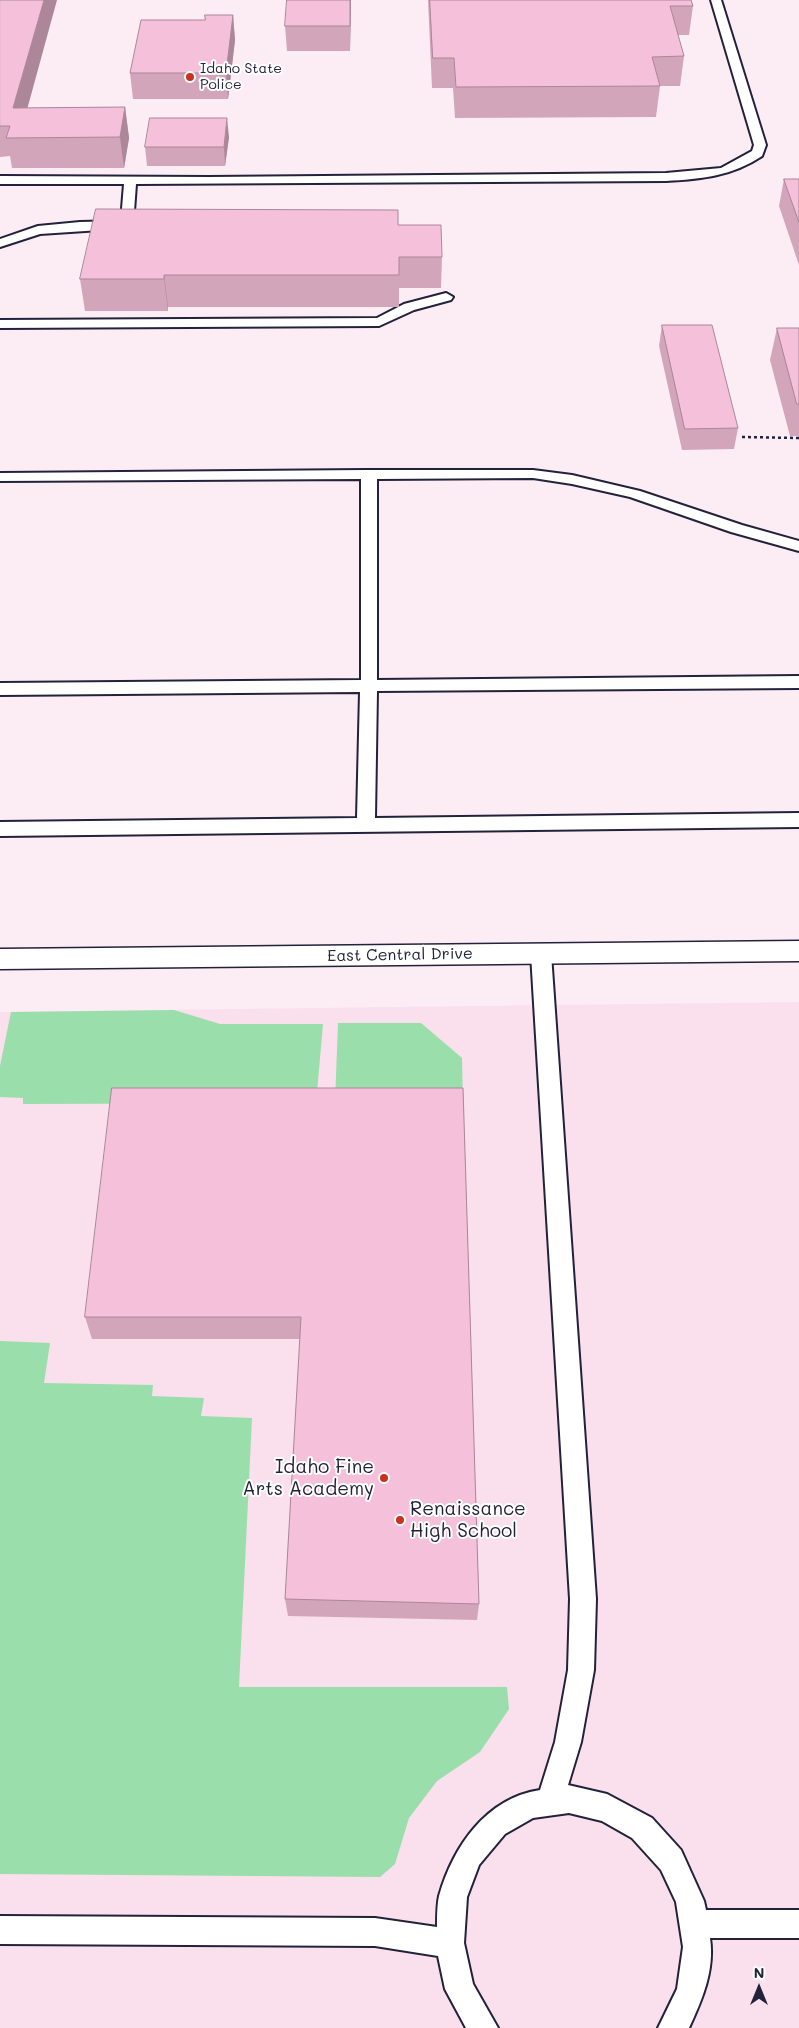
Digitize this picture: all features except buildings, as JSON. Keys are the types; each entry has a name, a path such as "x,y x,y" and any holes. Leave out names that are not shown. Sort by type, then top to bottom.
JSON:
{"street":[{"name":"East Central Drive","path":"0,959 799,951"}],"lane":[{"path":"0,180 666,177 704,175 729,170 758,153 760,145 716,0"},
{"path":"0,243 38,230 80,226 127,225 130,180"},
{"path":"0,324 379,322 409,307 446,296"},
{"path":"366,825 369,685 369,474"},
{"path":"0,477 524,474 575,480 633,493 727,525 799,546"},
{"path":"0,689 799,682"},
{"path":"0,829 799,820"},
{"path":"540,954 584,1599 581,1670 568,1742 550,1801"},
{"path":"483,2028 460,1989 450,1943 453,1897 469,1856 496,1824 530,1805 569,1799 607,1808 642,1828 671,1860 690,1901 697,1947 691,1992 673,2028"},
{"path":"693,1924 799,1924"},
{"path":"0,1930 375,1932 450,1943"}],"path":[{"path":"742,437 799,438"}],"shaded area":[{"name":"Renaissance High School","path":"799,1002 799,2028 0,2028 0,1012"}],"green space":[{"path":"174,1010 220,1024 323,1024 316,1103 23,1104 23,1098 0,1097 0,1066 11,1012"},
{"path":"338,1023 421,1023 462,1058 463,1109 335,1103"},
{"path":"0,1341 50,1343 44,1383 153,1385 152,1396 204,1398 201,1416 252,1418 239,1687 507,1687 509,1709 480,1752 437,1781 409,1818 395,1864 380,1877 0,1874"}],"place":[{"name":"Idaho State Police","path":"190,77"},
{"name":"Idaho Fine Arts Academy","path":"384,1478"},
{"name":"Renaissance High School","path":"400,1520"}]}
